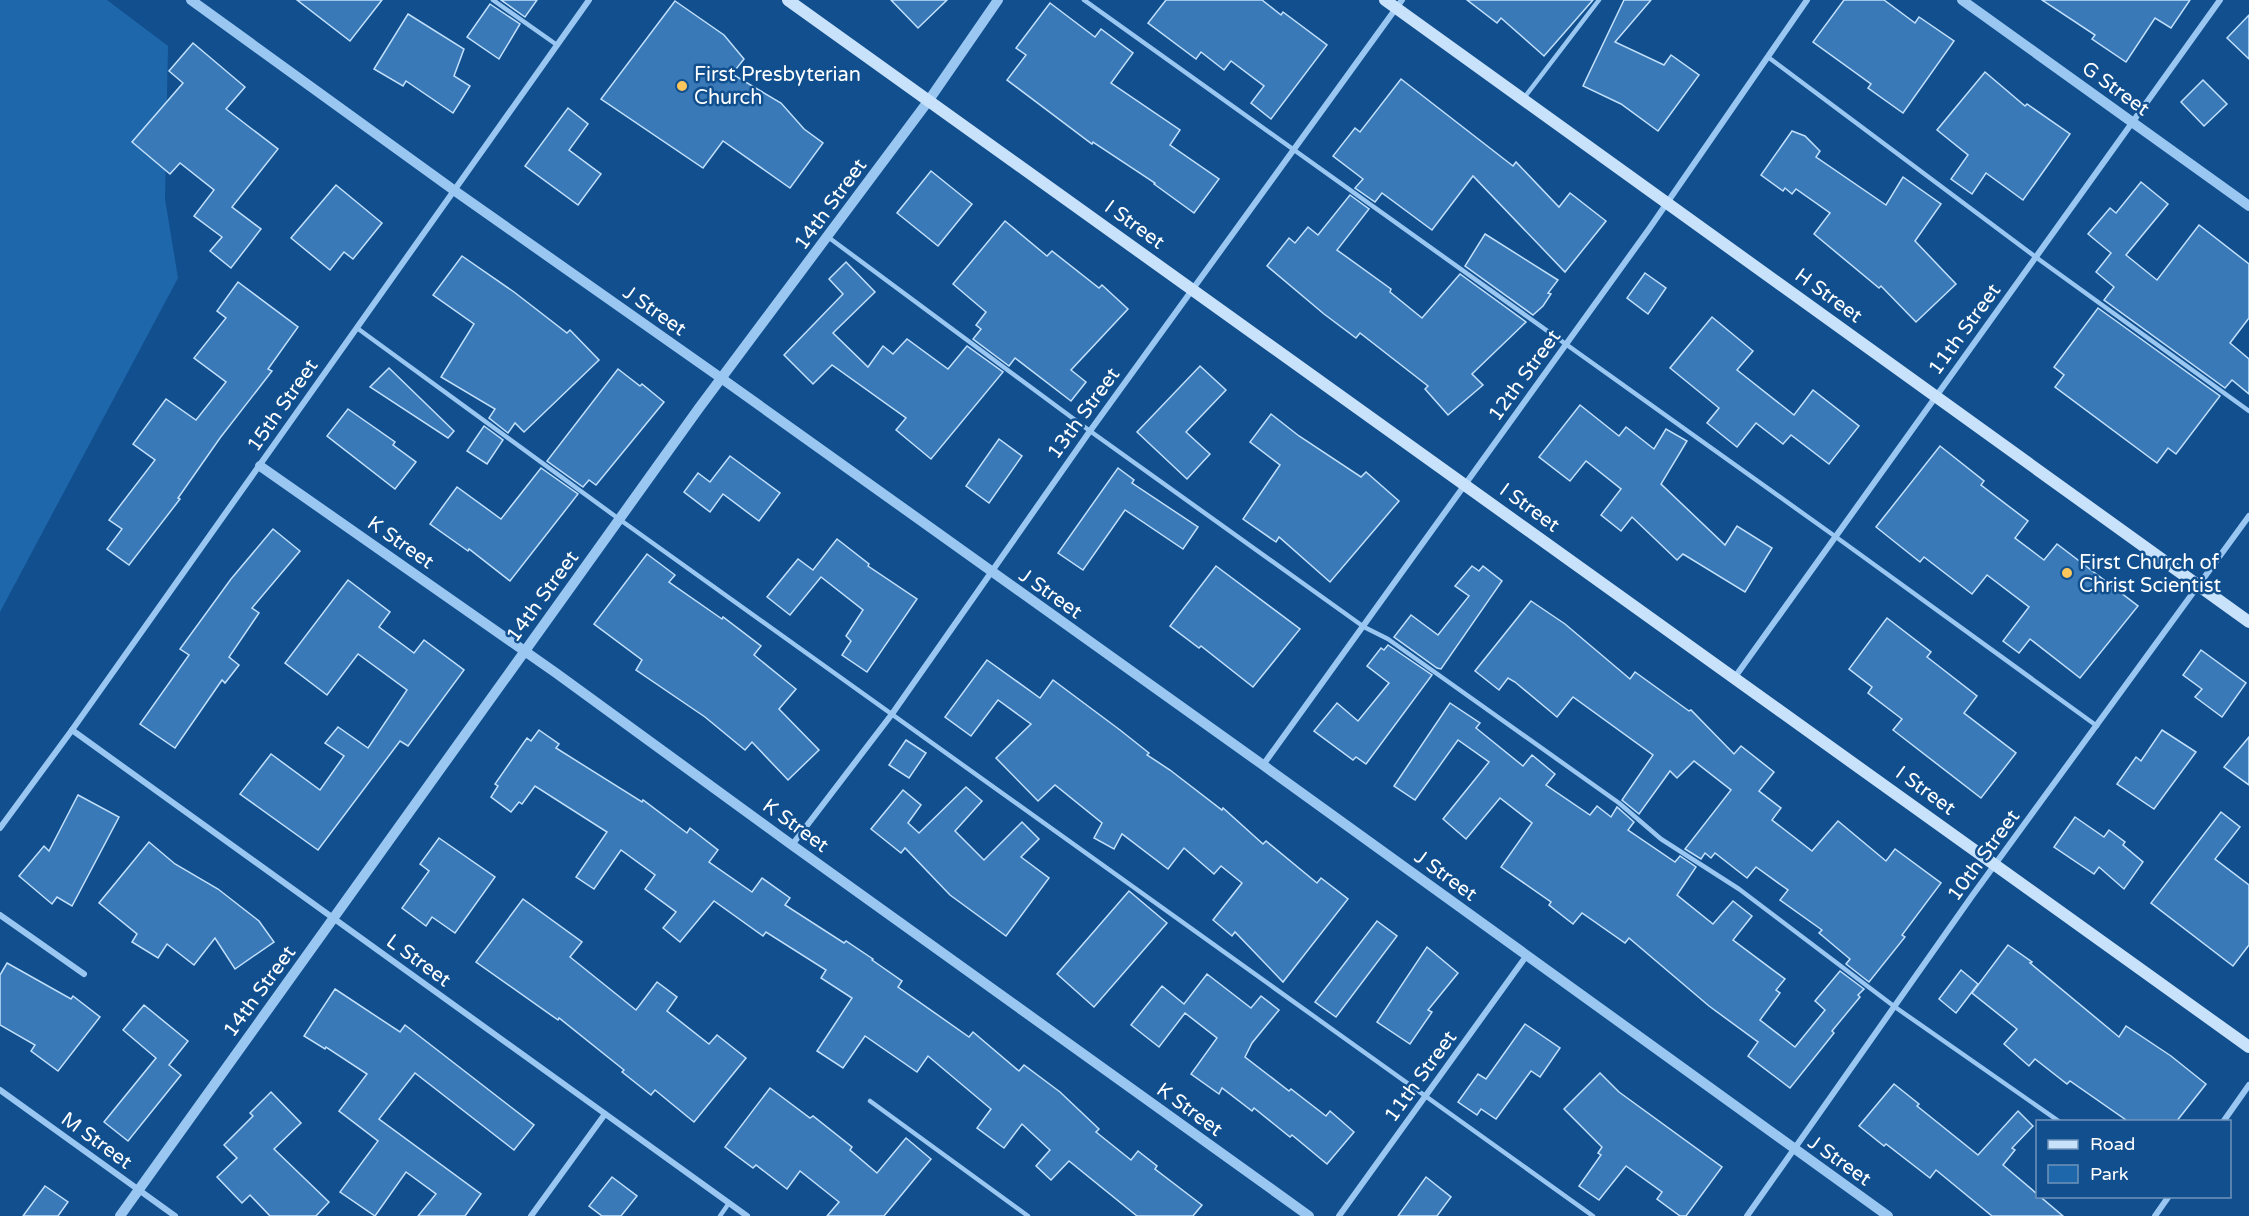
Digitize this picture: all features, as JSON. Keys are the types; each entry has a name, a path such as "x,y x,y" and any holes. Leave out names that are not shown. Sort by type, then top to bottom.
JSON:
{"main road":[{"name":"I Street","path":"788,0 2249,1047"},
{"name":"H Street","path":"1385,0 1399,4 1523,99 2249,622"}],"street":[{"name":"J Street","path":"192,0 455,191 1263,765 1888,1216"},
{"name":"15th Street","path":"0,828 72,730 589,0"},
{"name":"14th Street","path":"120,1216 619,519 721,378 929,100 998,0"},
{"name":"12th Street","path":"1263,765 1668,202 1807,0"},
{"name":"G Street","path":"1962,0 2249,206"},
{"name":"11th Street","path":"1735,678 2220,0"},
{"name":"13th Street","path":"792,845 892,714 990,571 1191,289 1399,4"},
{"name":"K Street","path":"260,465 525,651 1309,1216"},
{"name":"10th Street","path":"1747,1216 1972,896 2249,516"},
{"name":"L Street","path":"72,730 747,1216"},
{"path":"0,915 84,974"},
{"name":"11th Street","path":"1338,1216 1527,955"},
{"path":"2224,1120 2249,1086"},
{"name":"M Street","path":"0,1090 175,1216"},
{"path":"531,1216 605,1114"},
{"path":"2155,1216 2168,1198"}],"lane":[{"path":"493,0 556,45"},
{"path":"1084,0 2097,726"},
{"path":"1523,99 1599,0"},
{"path":"1768,57 2037,258 2249,411"},
{"path":"828,237 1090,431 1364,627 1388,639 1619,803 1661,839 1738,889 1895,1007 2057,1120"},
{"path":"357,328 619,519 1593,1216"},
{"path":"870,1101 1028,1216"},
{"path":"720,1216 729,1203"}],"green space":[{"path":"0,0 107,0 168,46 165,199 178,278 0,612"}],"building":[{"path":"297,0 382,0 350,41"},
{"path":"501,0 537,0 525,17"},
{"path":"891,0 947,0 918,28"},
{"path":"1166,0 1262,0 1281,15 1283,12 1327,45 1271,119 1251,103 1264,86 1231,61 1224,70 1201,52 1196,59 1148,23"},
{"path":"1467,0 1593,0 1544,56 1501,18 1497,23"},
{"path":"1624,0 1651,0 1615,42 1664,65 1671,55 1699,75 1658,131 1621,104 1583,86"},
{"path":"1844,0 1884,0 1915,23 1919,17 1954,41 1903,113 1868,88 1871,84 1813,42"},
{"path":"2042,0 2190,0 2171,28 2155,18 2126,62 2092,39 2095,35"},
{"name":"First Presbyterian Church","path":"675,1 724,35 744,59 732,74 781,103 804,129 823,143 790,188 723,141 703,168 601,99"},
{"path":"1050,3 1095,37 1101,29 1133,53 1111,83 1180,130 1170,145 1219,179 1194,213 1155,183 1093,142 1092,144 1007,80 1026,55 1016,48"},
{"path":"490,4 520,24 499,59 467,37"},
{"path":"408,14 464,49 454,76 470,86 453,113 406,81 403,86 374,69"},
{"path":"2249,15 2249,59 2227,38"},
{"path":"193,43 245,87 226,109 278,149 232,207 261,229 231,268 210,251 222,237 194,216 214,190 180,163 170,174 132,142 183,83 169,71"},
{"path":"1985,72 2025,106 2027,104 2070,134 2023,200 1986,173 1972,194 1951,179 1968,155 1937,130"},
{"path":"1401,79 1513,166 1516,162 1559,207 1570,193 1606,221 1565,272 1473,176 1432,230 1382,193 1375,202 1355,188 1363,179 1333,156 1355,128 1360,132"},
{"path":"2203,80 2227,104 2204,126 2181,102"},
{"path":"568,108 588,124 569,150 601,174 578,205 525,166"},
{"path":"1792,131 1805,136 1820,151 1816,157 1886,205 1903,177 1941,204 1915,241 1956,284 1916,322 1881,286 1879,288 1814,234 1830,213 1796,189 1792,194 1785,188 1783,191 1761,175"},
{"path":"931,171 972,204 938,246 897,213"},
{"path":"2141,182 2168,204 2126,255 2157,280 2199,225 2249,264 2249,318 2230,343 2249,359 2249,394 2232,380 2225,388 2104,300 2114,287 2096,272 2111,253 2088,234 2110,208 2116,213"},
{"path":"336,185 382,223 353,259 344,252 330,270 291,238"},
{"path":"1350,195 1369,209 1337,250 1391,289 1390,292 1422,318 1460,274 1526,322 1472,374 1483,385 1448,415 1425,389 1428,386 1360,333 1356,338 1267,266 1289,238 1295,243 1308,227 1318,235"},
{"path":"1005,221 1047,256 1052,251 1099,288 1102,285 1128,309 1071,370 1086,382 1071,401 1015,358 1009,366 973,339 981,329 976,325 986,312 953,284"},
{"path":"1485,234 1558,280 1548,293 1551,294 1543,306 1533,315 1465,266"},
{"path":"462,256 567,333 570,330 599,360 524,432 515,423 508,433 489,418 495,409 441,377 474,324 433,295"},
{"path":"846,262 875,292 833,333 868,367 883,346 893,354 907,339 948,369 967,346 1003,372 931,459 896,430 906,418 832,365 813,384 784,355 843,294 829,279"},
{"path":"1645,273 1666,288 1648,314 1627,298"},
{"path":"238,282 298,327 268,369 272,371 220,438 178,498 180,499 129,565 107,549 122,529 109,520 155,460 133,444 166,399 196,420 226,382 194,358 226,318 217,311"},
{"path":"2098,308 2220,396 2176,454 2168,448 2157,463 2055,387 2064,375 2054,367"},
{"path":"1712,317 1753,351 1737,370 1794,415 1813,390 1859,426 1829,464 1791,435 1783,444 1756,423 1737,447 1707,423 1719,408 1670,368"},
{"path":"1200,366 1226,390 1186,432 1210,454 1187,479 1137,432"},
{"path":"389,368 454,431 448,438 370,387"},
{"path":"618,369 640,386 642,384 664,402 596,485 589,480 583,487 547,461"},
{"path":"1580,405 1619,436 1626,427 1654,449 1666,429 1687,441 1661,484 1725,545 1737,526 1772,548 1745,592 1683,554 1677,560 1632,517 1621,531 1601,515 1621,489 1586,461 1570,481 1539,457"},
{"path":"348,409 395,442 393,445 416,462 395,489 327,436"},
{"path":"1271,414 1299,436 1361,477 1366,472 1399,501 1330,582 1279,537 1276,542 1243,519 1280,465 1250,442"},
{"path":"484,426 503,440 487,464 467,451"},
{"path":"999,439 1022,456 989,503 966,486"},
{"path":"1940,446 1984,481 1981,485 2028,521 2015,538 2044,560 2057,544 2138,606 2080,678 2030,639 2019,653 2003,641 2029,607 1987,575 1972,594 1924,557 1920,562 1876,527"},
{"path":"730,456 780,493 759,521 723,494 710,512 684,492 698,473 710,482"},
{"path":"541,468 578,494 510,581 469,549 468,551 430,524 457,487 501,519"},
{"path":"1118,468 1134,480 1132,483 1198,527 1183,549 1125,510 1083,570 1058,553"},
{"path":"273,529 300,551 252,608 259,613 229,657 239,665 225,683 222,680 175,748 140,724 189,655 180,649 231,579"},
{"path":"837,539 869,564 868,566 917,599 867,672 842,655 851,641 846,636 863,610 821,577 790,615 767,597 798,559 813,570"},
{"path":"647,554 675,575 669,582 722,619 723,617 761,646 754,655 796,689 779,709 819,750 788,780 752,742 745,750 705,717 636,670 642,660 594,624"},
{"path":"1216,566 1300,629 1253,687 1201,646 1199,648 1170,626"},
{"path":"1472,566 1479,571 1483,566 1502,581 1441,669 1437,668 1394,637 1411,615 1438,635 1469,596 1455,586"},
{"path":"348,580 390,612 379,627 414,653 424,640 464,670 408,746 400,741 318,850 240,794 271,754 320,790 344,756 325,743 338,727 368,748 407,690 358,654 327,695 285,663"},
{"path":"1531,601 1565,624 1630,679 1635,672 1689,711 1691,710 1734,754 1741,746 1774,772 1759,791 1781,808 1772,820 1812,851 1838,821 1886,861 1895,849 1941,883 1902,935 1905,937 1869,982 1846,964 1850,959 1819,933 1822,930 1780,900 1788,890 1756,867 1747,878 1715,853 1711,858 1705,853 1701,859 1685,849 1731,790 1694,761 1677,778 1670,771 1639,814 1622,800 1653,755 1573,697 1557,717 1508,678 1499,690 1475,671"},
{"path":"1887,618 1931,652 1927,657 1977,696 1964,713 2016,753 1981,798 1893,730 1902,719 1868,693 1872,687 1849,669"},
{"path":"1388,645 1432,675 1366,764 1356,757 1353,760 1314,731 1337,703 1358,721 1389,683 1367,666 1381,648 1384,650"},
{"path":"2201,650 2246,683 2222,717 2195,697 2202,689 2183,675"},
{"path":"987,660 1040,698 1053,680 1149,753 1147,755 1222,810 1223,808 1263,844 1266,841 1317,883 1321,878 1348,899 1283,982 1235,932 1232,936 1213,920 1242,883 1221,866 1214,874 1184,848 1168,869 1122,834 1114,849 1094,838 1102,823 1055,785 1038,801 996,758 1031,724 998,700 971,736 945,717"},
{"path":"1450,703 1480,723 1476,728 1523,766 1532,755 1555,774 1546,785 1590,815 1597,806 1611,817 1617,807 1634,822 1628,830 1675,862 1680,856 1696,867 1677,895 1713,924 1733,901 1752,916 1733,940 1785,979 1776,990 1780,993 1760,1020 1795,1047 1825,1010 1815,1001 1840,971 1864,989 1832,1031 1834,1033 1790,1088 1748,1056 1758,1042 1709,1006 1629,938 1625,943 1582,913 1573,924 1549,905 1551,902 1501,867 1532,823 1500,798 1466,839 1443,819 1489,762 1458,740 1415,800 1394,786"},
{"path":"539,730 559,744 556,748 642,802 643,800 687,833 690,828 718,850 709,862 752,892 762,878 790,898 785,905 844,943 846,941 902,981 898,987 969,1037 973,1032 1019,1071 1024,1065 1060,1092 1099,1129 1096,1132 1131,1160 1138,1151 1157,1166 1155,1169 1202,1205 1193,1216 1137,1216 1069,1161 1051,1180 1036,1166 1050,1150 1022,1124 1004,1148 977,1128 991,1109 928,1056 917,1072 865,1036 843,1068 817,1051 852,998 821,978 826,970 766,932 763,936 714,901 680,942 663,928 676,912 645,889 655,875 621,850 594,889 576,877 607,832 535,786 522,804 519,802 511,812 491,797 498,786 495,784 527,738 531,741"},
{"path":"2162,730 2196,752 2154,809 2117,784 2136,757 2141,761"},
{"path":"2249,737 2249,785 2224,767"},
{"path":"906,740 926,753 909,778 889,765"},
{"path":"966,787 982,801 955,831 984,860 1022,822 1039,839 1021,857 1049,878 1006,936 950,895 905,848 901,853 871,829 903,790 921,805 908,823 919,833"},
{"path":"78,795 119,817 72,906 57,897 52,904 19,876 44,846 49,851"},
{"path":"2221,812 2240,827 2215,859 2249,885 2249,945 2233,966 2151,903"},
{"path":"2075,817 2104,837 2109,830 2125,842 2123,845 2143,862 2124,889 2099,867 2094,874 2054,847"},
{"path":"439,838 495,877 455,933 432,917 426,926 402,908 429,871 420,864"},
{"path":"149,842 175,864 218,889 259,921 274,942 235,969 215,938 194,965 167,944 158,958 132,942 137,934 99,903"},
{"path":"1129,891 1167,923 1094,1007 1057,974"},
{"path":"523,899 582,942 570,957 636,1010 657,982 677,997 667,1011 709,1044 717,1035 746,1058 694,1122 655,1090 651,1095 622,1072 624,1070 559,1018 558,1020 476,962"},
{"path":"1377,921 1397,936 1336,1017 1315,1002"},
{"path":"2008,945 2032,962 2030,963 2119,1037 2126,1026 2171,1056 2206,1084 2178,1120 2126,1120 2070,1081 2067,1084 2035,1059 2029,1066 2004,1044 2017,1029 1972,993"},
{"path":"1427,947 1458,973 1428,1010 1432,1012 1410,1044 1377,1022"},
{"path":"7,963 71,999 73,996 100,1017 58,1071 31,1051 35,1045 0,1025 0,975"},
{"path":"1961,970 1978,984 1956,1013 1939,999"},
{"path":"1207,974 1251,1008 1261,996 1279,1010 1252,1043 1245,1057 1326,1116 1330,1111 1354,1132 1327,1164 1254,1108 1252,1111 1222,1088 1219,1094 1191,1074 1217,1038 1185,1013 1159,1047 1131,1025 1162,986 1184,1004"},
{"path":"335,989 400,1032 405,1025 534,1125 514,1150 415,1073 379,1119 481,1194 465,1216 418,1216 436,1194 406,1172 375,1216 340,1192 378,1141 339,1111 367,1074 326,1047 325,1049 304,1036"},
{"path":"144,1005 188,1041 169,1065 181,1075 128,1141 104,1122 156,1058 123,1030"},
{"path":"1525,1024 1560,1048 1540,1077 1531,1071 1496,1119 1481,1109 1477,1115 1458,1102 1478,1074 1486,1079"},
{"path":"1600,1073 1619,1092 1722,1167 1686,1216 1680,1216 1657,1199 1662,1192 1626,1166 1599,1200 1579,1186 1601,1155 1598,1153 1602,1147 1564,1109"},
{"path":"1894,1084 1919,1104 1917,1106 1978,1155 2018,1111 2033,1126 2012,1148 2015,1150 2003,1165 2036,1193 2036,1198 2042,1198 2063,1216 1992,1216 1936,1170 1930,1178 1859,1126"},
{"path":"770,1088 810,1118 813,1116 852,1147 850,1150 877,1173 906,1138 931,1159 884,1216 827,1216 839,1202 800,1171 787,1189 756,1165 753,1168 725,1147"},
{"path":"271,1092 301,1123 274,1149 329,1202 316,1216 270,1216 250,1195 242,1203 217,1177 237,1158 224,1145 253,1116 250,1113"},
{"path":"612,1177 637,1196 621,1216 602,1216 589,1206"},
{"path":"1426,1177 1451,1197 1437,1216 1398,1216"},
{"path":"45,1186 68,1202 58,1216 23,1216"}],"place":[{"name":"First Presbyterian Church","path":"682,86"},
{"name":"First Church of Christ Scientist","path":"2067,573"}]}
